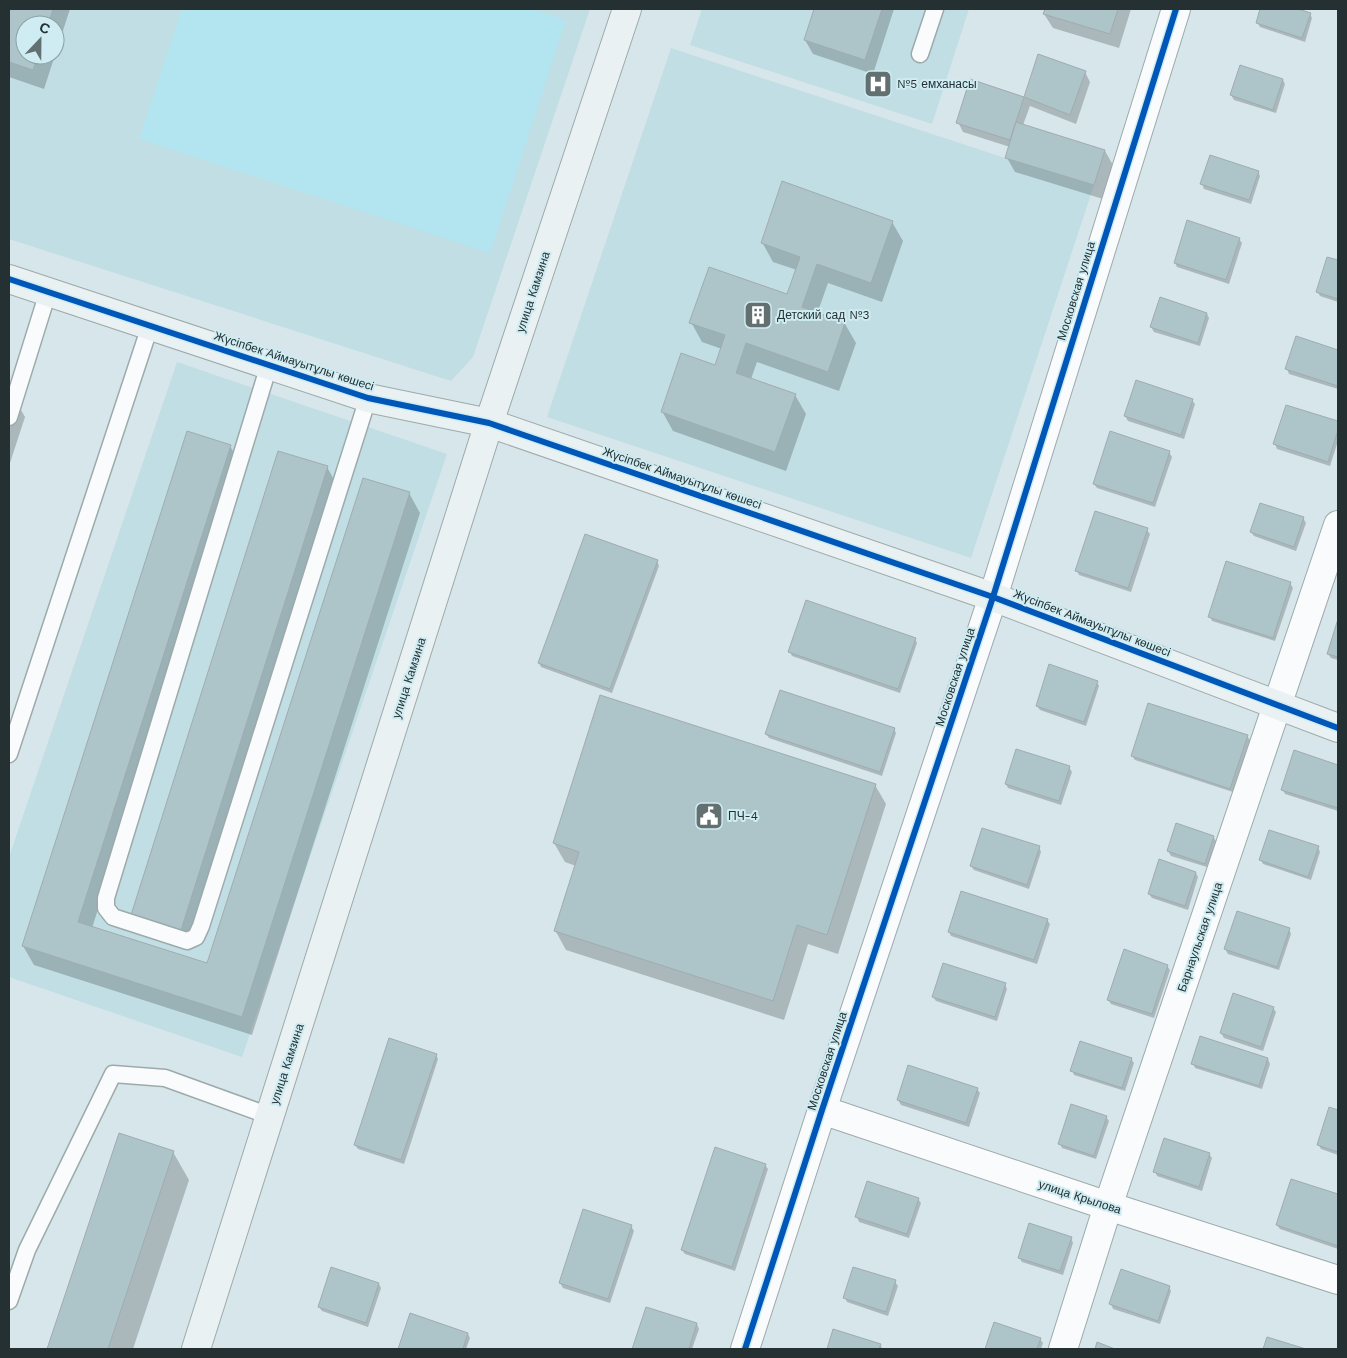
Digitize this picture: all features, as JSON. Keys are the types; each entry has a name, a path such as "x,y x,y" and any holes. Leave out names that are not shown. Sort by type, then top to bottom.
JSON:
{"street":[{"name":"улица Камзина","path":"196,1349 489,424 628,9"},
{"name":"Московская улица","path":"745,1349 822,1110 993,597 1176,9"},
{"name":"Жүсіпбек Аймауытұлы көшесі","path":"9,279 368,398 489,424 993,597 1338,728"},
{"name":"Барнаульская улица","path":"1063,1349 1108,1206 1338,525"},
{"name":"улица Крылова","path":"822,1110 1108,1206 1338,1280"}],"lane":[{"path":"920,54 935,9"},
{"path":"9,417 48,292"},
{"path":"10,746 150,326"},
{"path":"269,365 106,898 106,908 113,917 187,941 196,937 368,398"},
{"path":"9,1300 27,1250 113,1074 166,1078 270,1116"}],"shaded area":[{"path":"9,9 590,9 473,357 451,381 9,239"},
{"path":"182,9 532,9 566,20 490,253 139,139"},
{"name":"№5 емханасы","path":"702,9 969,9 932,124 690,45"},
{"path":"671,48 1005,158 1094,185 971,558 547,417"},
{"path":"177,362 447,454 242,1057 9,977 9,857"}],"building":[{"path":"9,9 53,9 51,15 15,15 15,64 9,62"},
{"path":"814,9 882,9 865,60 804,40"},
{"path":"1045,9 1118,9 1110,34 1043,14"},
{"path":"1260,9 1298,9 1311,13 1302,38 1256,23"},
{"path":"1038,54 1086,71 1070,115 1024,97"},
{"path":"18,65 35,65 33,70"},
{"path":"1240,65 1283,79 1273,110 1230,95"},
{"path":"970,79 1024,97 1010,140 956,123"},
{"path":"1016,122 1105,150 1094,185 1005,158"},
{"path":"1210,155 1259,171 1249,200 1200,184"},
{"name":"Детский сад №3","path":"782,181 893,221 871,283 817,264 802,307 845,323 828,372 746,343 736,373 796,394 775,452 661,412 681,353 715,365 725,335 689,323 709,267 787,294 800,257 761,243"},
{"path":"1187,220 1240,238 1226,280 1174,263"},
{"path":"1327,257 1338,260 1338,299 1316,292"},
{"path":"1160,297 1207,313 1198,343 1150,327"},
{"path":"1296,336 1338,350 1338,386 1285,369"},
{"path":"1136,380 1193,399 1181,435 1124,416"},
{"path":"1286,405 1338,421 1338,430 1328,462 1273,444"},
{"path":"187,431 231,445 78,922 207,963 363,478 410,492 242,1017 22,946"},
{"path":"1110,431 1170,451 1153,503 1093,484"},
{"path":"278,451 328,466 181,930 131,915"},
{"path":"1260,503 1304,517 1294,547 1250,532"},
{"path":"1095,511 1148,528 1128,588 1075,571"},
{"path":"585,534 658,560 610,689 538,663"},
{"path":"1226,561 1291,582 1273,638 1208,617"},
{"path":"806,600 916,638 898,689 788,652"},
{"path":"1338,619 1338,657 1327,654"},
{"path":"1049,664 1098,681 1084,722 1036,706"},
{"path":"780,690 895,728 880,772 765,734"},
{"path":"600,695 876,784 827,935 797,925 773,1001 554,931 579,852 553,843"},
{"path":"1148,703 1248,735 1230,789 1131,756"},
{"path":"1016,749 1070,766 1059,801 1005,784"},
{"path":"1294,750 1338,765 1338,808 1281,790"},
{"path":"1176,823 1214,836 1205,864 1167,851"},
{"path":"982,828 1040,846 1027,885 970,866"},
{"path":"1269,830 1319,846 1308,877 1259,860"},
{"path":"1159,859 1196,872 1185,906 1148,894"},
{"path":"961,891 1048,919 1034,960 948,932"},
{"path":"1237,911 1290,928 1277,967 1224,949"},
{"path":"1124,949 1168,965 1152,1014 1107,1000"},
{"path":"943,963 1006,983 995,1017 932,997"},
{"path":"1233,993 1274,1007 1261,1047 1220,1033"},
{"path":"1200,1036 1268,1058 1259,1086 1191,1064"},
{"path":"389,1038 437,1054 401,1160 354,1145"},
{"path":"1080,1041 1132,1058 1122,1088 1070,1071"},
{"path":"908,1065 978,1088 966,1123 897,1100"},
{"path":"1071,1104 1107,1116 1094,1156 1058,1144"},
{"path":"1329,1107 1338,1110 1338,1152 1317,1145"},
{"path":"119,1133 174,1151 108,1349 47,1349"},
{"path":"1164,1138 1210,1153 1199,1187 1153,1172"},
{"path":"715,1147 766,1164 732,1267 681,1250"},
{"path":"1291,1179 1338,1194 1338,1246 1276,1225"},
{"path":"867,1181 919,1198 907,1234 855,1217"},
{"path":"583,1209 632,1225 608,1299 559,1283"},
{"path":"1029,1223 1072,1237 1060,1271 1018,1258"},
{"path":"331,1267 379,1283 366,1323 318,1307"},
{"path":"853,1267 896,1280 886,1312 843,1298"},
{"path":"1121,1269 1170,1286 1158,1321 1109,1304"},
{"path":"646,1307 697,1323 689,1349 632,1349"},
{"path":"410,1313 468,1333 463,1349 398,1349"},
{"path":"994,1322 1041,1338 1037,1349 985,1349"},
{"path":"833,1329 881,1344 879,1349 827,1349"},
{"path":"1267,1337 1306,1349 1263,1349"},
{"path":"1097,1342 1115,1349 1095,1349"}],"cycle path":[{"path":"745,1349 822,1110 993,597 1176,9"},
{"path":"9,279 368,398 489,423 993,597 1338,728"}],"place":[{"name":"№5 емханасы","path":"878,84"},
{"name":"Детский сад №3","path":"758,315"},
{"name":"ПЧ-4","path":"709,816"}]}
